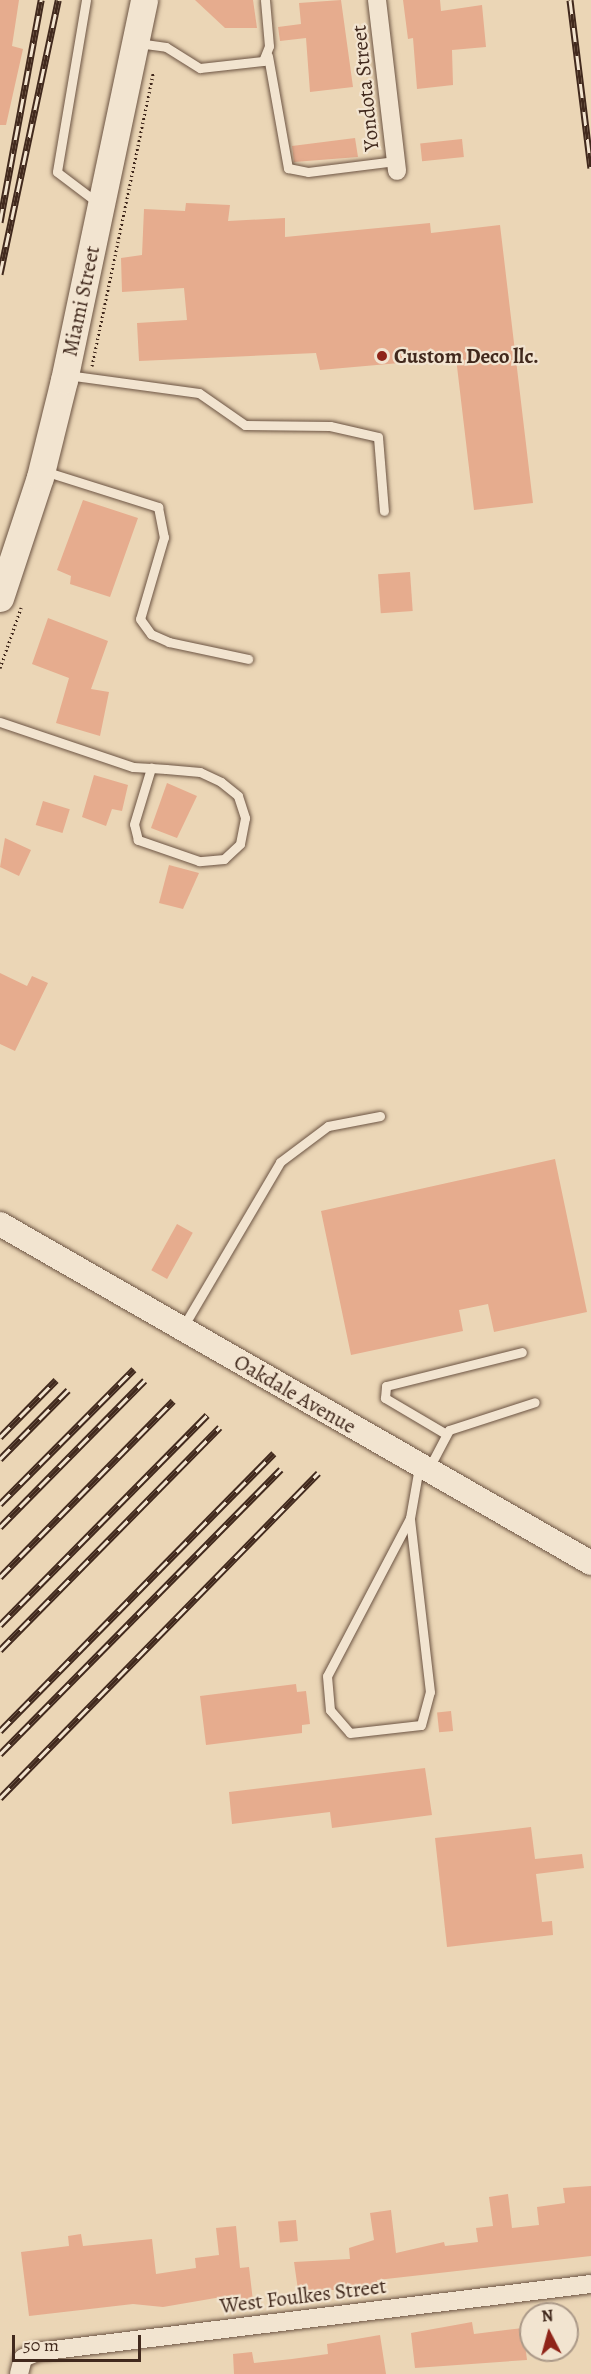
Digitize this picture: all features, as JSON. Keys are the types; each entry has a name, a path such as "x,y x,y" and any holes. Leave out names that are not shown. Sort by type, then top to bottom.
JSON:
{"main road":[{"name":"Miami Street","path":"0,598 42,470 65,374 144,0"}],"street":[{"name":"Yondota Street","path":"377,0 396,166"},
{"name":"Oakdale Avenue","path":"0,1224 591,1563"},
{"name":"West Foulkes Street","path":"21,2366 37,2352 591,2284"}],"lane":[{"path":"86,0 57,172 101,205"},
{"path":"265,0 268,56 288,168 308,172 396,166"},
{"path":"135,42 166,47 200,69 263,61 268,56"},
{"path":"65,374 199,393 245,425 330,426 378,437 384,511"},
{"path":"42,470 158,507 164,537 140,619 151,634 169,642 248,659"},
{"path":"0,722 133,767 151,768 200,772 221,782 238,796 245,818 240,844 224,859 199,861 138,840 134,824 151,768"},
{"path":"182,1329 280,1162 328,1126 380,1116"},
{"path":"446,1434 385,1398 386,1386 522,1352"},
{"path":"410,1518 430,1692 421,1725 350,1733 330,1710 327,1676 410,1518 424,1468 446,1434 469,1419 535,1402"}],"building":[{"path":"0,0 19,0 12,46 23,49 6,125 0,125"},
{"path":"195,0 253,0 257,28 225,28"},
{"path":"341,0 353,87 310,92 306,38 280,41 278,27 301,24 299,3"},
{"path":"403,0 440,0 441,11 482,5 486,47 452,50 453,85 417,89 413,38 408,39"},
{"path":"355,138 358,157 294,162 292,146"},
{"path":"462,139 464,157 422,161 420,143"},
{"name":"Custom Deco llc.","path":"186,203 230,205 228,221 285,218 285,237 430,223 431,233 500,225 533,503 474,510 456,358 320,370 316,353 139,361 137,323 187,320 184,288 122,292 121,258 142,255 144,209 185,211"},
{"path":"83,500 138,518 110,597 70,584 71,576 57,570"},
{"path":"410,572 413,611 381,613 378,574"},
{"path":"48,618 108,641 91,689 109,692 100,736 56,723 69,678 32,664"},
{"path":"94,775 128,785 122,811 112,809 106,826 82,817"},
{"path":"167,783 197,796 177,838 151,828"},
{"path":"43,801 70,809 62,833 36,825"},
{"path":"5,838 31,850 19,876 0,867"},
{"path":"169,865 199,873 183,909 159,903"},
{"path":"0,973 27,986 32,976 48,983 15,1051 0,1044"},
{"path":"555,1159 587,1312 494,1332 488,1304 459,1310 463,1331 351,1355 321,1211"},
{"path":"177,1224 193,1233 167,1279 151,1270"},
{"path":"296,1684 297,1692 306,1691 310,1724 302,1725 302,1733 206,1745 200,1696"},
{"path":"451,1711 453,1731 439,1732 437,1712"},
{"path":"425,1768 432,1815 332,1828 330,1812 232,1824 229,1792"},
{"path":"531,1827 535,1859 582,1854 584,1868 536,1874 542,1922 552,1921 553,1935 447,1947 435,1838"},
{"path":"591,2186 591,2256 377,2280 378,2286 348,2290 298,2290 294,2262 350,2259 349,2248 374,2240 370,2213 391,2210 396,2253 444,2242 445,2246 478,2242 476,2228 493,2226 489,2197 508,2194 512,2228 539,2225 537,2207 565,2203 563,2188"},
{"path":"296,2220 298,2241 280,2242 278,2222"},
{"path":"236,2226 240,2268 249,2267 253,2301 234,2303 233,2295 163,2307 133,2304 29,2316 21,2252 69,2246 68,2236 81,2234 83,2246 152,2239 156,2274 196,2268 195,2258 219,2255 216,2228"},
{"path":"472,2322 474,2334 519,2328 519,2361 415,2368 411,2333"},
{"path":"380,2335 386,2374 234,2374 233,2354 252,2352 254,2363 292,2359 328,2354 327,2344"}],"railway":[{"path":"0,222 41,0"},
{"path":"0,274 58,0"},
{"path":"570,0 591,168"},
{"path":"0,1504 134,1369"},
{"path":"0,1437 56,1380"},
{"path":"0,1527 145,1380"},
{"path":"0,1459 68,1390"},
{"path":"0,1577 173,1401"},
{"path":"0,1625 207,1415"},
{"path":"0,1650 220,1427"},
{"path":"0,1731 274,1453"},
{"path":"0,1754 281,1469"},
{"path":"0,1798 318,1473"}],"place":[{"name":"Custom Deco llc.","path":"382,356"}]}
